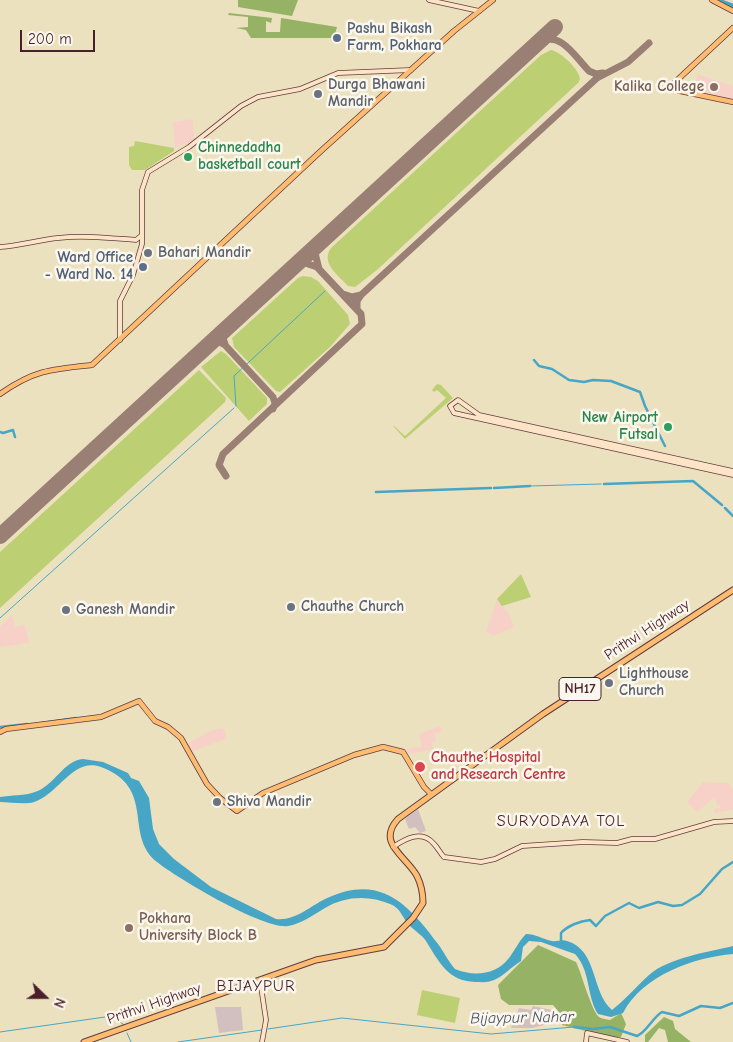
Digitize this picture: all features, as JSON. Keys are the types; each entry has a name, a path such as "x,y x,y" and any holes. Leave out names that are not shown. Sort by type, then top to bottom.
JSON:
{"highway":[{"name":"Prithvi Highway","path":"84,1042 316,960 380,948 391,942 421,909 423,899 418,878 393,847 390,835 395,822 577,691 733,590"}],"main road":[{"path":"0,394 15,384 46,369 92,365 272,195 454,31 493,0"},
{"path":"712,0 733,11"},
{"path":"733,28 673,84 674,89 733,102"},
{"path":"0,732 6,729 101,717 139,701 155,721 181,738 207,784 220,798 237,811 263,793 304,774 354,755 383,747 402,752 424,787 432,794"}],"street":[{"path":"429,0 479,11"},
{"path":"120,340 120,301 133,274 142,244 142,190 148,172 189,147 241,106 258,98 300,89 338,74 411,70"},
{"path":"0,247 66,238 104,236 136,240 142,234"},
{"path":"733,471 478,415 458,400 450,406 451,412 454,413 733,475"},
{"path":"393,847 409,837 420,836 434,842 444,857 481,862 495,859 522,846 582,842 617,843 632,839 655,839 714,822 733,821"},
{"path":"260,980 266,1020 262,1042"},
{"path":"586,1042 586,1035 589,1033 627,1042"}],"shaded area":[{"name":"Kalika College","path":"697,74 733,86 733,101 695,92"},
{"path":"193,119 194,140 175,148 173,122"},
{"path":"497,599 509,614 514,627 493,636 486,632"},
{"path":"12,615 15,627 25,625 29,643 0,647 0,626"},
{"path":"440,726 442,731 435,734 436,742 432,742 433,749 408,754 406,749 422,747 419,734"},
{"path":"222,728 225,730 226,739 190,752 187,744 210,731"},
{"path":"703,782 729,783 733,790 733,810 714,813 714,809 720,808 715,797 697,812 687,802"},
{"path":"418,809 426,831 420,833 415,827 409,829 405,819"},
{"path":"533,1006 556,1011 557,1017 553,1023 532,1028 511,1028 519,1008 531,1010"},
{"path":"215,1007 241,1007 243,1030 219,1033"}],"green space":[{"path":"238,0 298,0 292,16 238,7"},
{"path":"229,13 272,18 271,23 266,21 266,32 280,32 281,18 337,27 334,38 251,38 246,30 236,28 248,27 248,17 228,15"},
{"path":"551,50 560,54 573,66 579,75 578,83 377,270 355,287 348,286 329,264 328,254 331,248 541,55"},
{"path":"135,141 174,148 174,151 145,170 132,170 129,165 129,147 134,146"},
{"path":"303,276 311,277 318,281 348,315 350,324 330,347 280,392 276,391 234,347 232,338 298,278"},
{"path":"221,351 267,398 267,404 249,421 201,367"},
{"path":"199,370 226,398 225,402 0,608 0,552"},
{"path":"437,384 441,385 453,398 405,439 393,425 405,436 446,398 437,390 434,392 432,390"},
{"path":"521,574 531,597 502,606 497,599"},
{"path":"538,945 576,962 596,1014 599,1017 610,1020 621,1013 626,1024 621,1037 609,1037 562,1025 559,1012 553,1005 509,1005 501,999 498,985"},
{"path":"422,990 460,998 455,1023 417,1015"},
{"path":"664,1017 673,1021 675,1029 691,1042 668,1042 665,1030 659,1028 648,1042 645,1042 645,1035"}],"water":[{"path":"83,759 103,762 128,773 131,778 139,781 149,798 153,829 159,844 174,859 211,887 276,919 296,916 325,899 344,892 361,889 376,891 390,896 403,904 438,944 455,969 477,974 491,971 504,964 526,934 552,941 567,941 577,946 584,953 600,993 612,1010 649,975 667,964 689,956 733,946 733,954 702,959 670,971 643,989 623,1013 611,1017 598,1014 594,1007 584,968 575,954 541,942 529,941 523,947 521,961 498,978 489,982 475,982 458,978 445,969 424,939 407,923 397,908 382,901 365,898 349,899 333,904 298,923 288,926 276,925 260,920 221,902 157,862 147,851 142,839 134,799 129,787 118,776 101,767 91,765 82,767 43,798 34,802 0,802 0,797 27,794 42,789 64,768 76,760"}],"waterway":[{"path":"717,0 733,6"},
{"path":"236,406 234,376 325,291"},
{"path":"534,360 539,366 552,369 569,380 584,382 593,380 611,381 640,392 665,446"},
{"path":"0,618 234,408"},
{"path":"0,432 13,430 15,437"},
{"path":"604,484 693,481 722,505"},
{"path":"530,486 601,484"},
{"path":"494,488 530,486"},
{"path":"376,492 491,488"},
{"path":"725,508 733,516"},
{"path":"35,724 76,718"},
{"path":"0,727 27,724"},
{"path":"561,941 561,933 570,926 590,920 596,926 605,916 629,903 639,908 658,902 673,906 682,905 700,894 722,869 733,862"},
{"name":"Bijaypur Nahar","path":"574,1027 593,1029 610,1027 637,1036 662,1012 679,1016 701,1006 720,1008 733,1003"},
{"name":"Bijaypur Nahar","path":"0,1032 105,1017 115,1018 124,1025"},
{"name":"Bijaypur Nahar","path":"268,1029 342,1018 491,1034 574,1027"},
{"name":"Bijaypur Nahar","path":"178,1042 262,1030"},
{"name":"Bijaypur Nahar","path":"127,1033 131,1042"}],"taxiway":[{"path":"538,42 546,39 561,42 589,71 596,74 603,73"},
{"path":"361,295 597,78 628,62 649,43"},
{"path":"319,269 315,253 322,241"},
{"path":"226,476 219,465 223,454 362,324 361,314 317,267 305,263 292,268"},
{"path":"343,294 352,297 361,295 357,301 357,309"},
{"path":"225,344 222,336 227,328"},
{"path":"208,345 218,341 225,345 273,397 275,403 273,409"}],"runway":[{"path":"0,536 555,27"}],"place":[{"name":"Pashu Bikash Farm, Pokhara","path":"337,38"},
{"name":"Kalika College","path":"714,87"},
{"name":"Durga Bhawani Mandir","path":"318,94"},
{"name":"Chinnedadha basketball court","path":"188,157"},
{"name":"Bahari Mandir","path":"148,253"},
{"name":"Ward Office - Ward No. 14","path":"143,267"},
{"name":"New Airport Futsal","path":"668,427"},
{"name":"Chauthe Church","path":"291,607"},
{"name":"Ganesh Mandir","path":"66,610"},
{"name":"Lighthouse Church","path":"609,683"},
{"name":"Chauthe Hospital and Research Centre","path":"420,767"},
{"name":"Shiva Mandir","path":"217,802"},
{"name":"Pokhara University Block B","path":"129,928"}],"district":[{"name":"SURYODAYA TOL","path":"561,821"},
{"name":"BIJAYPUR","path":"256,986"}]}
